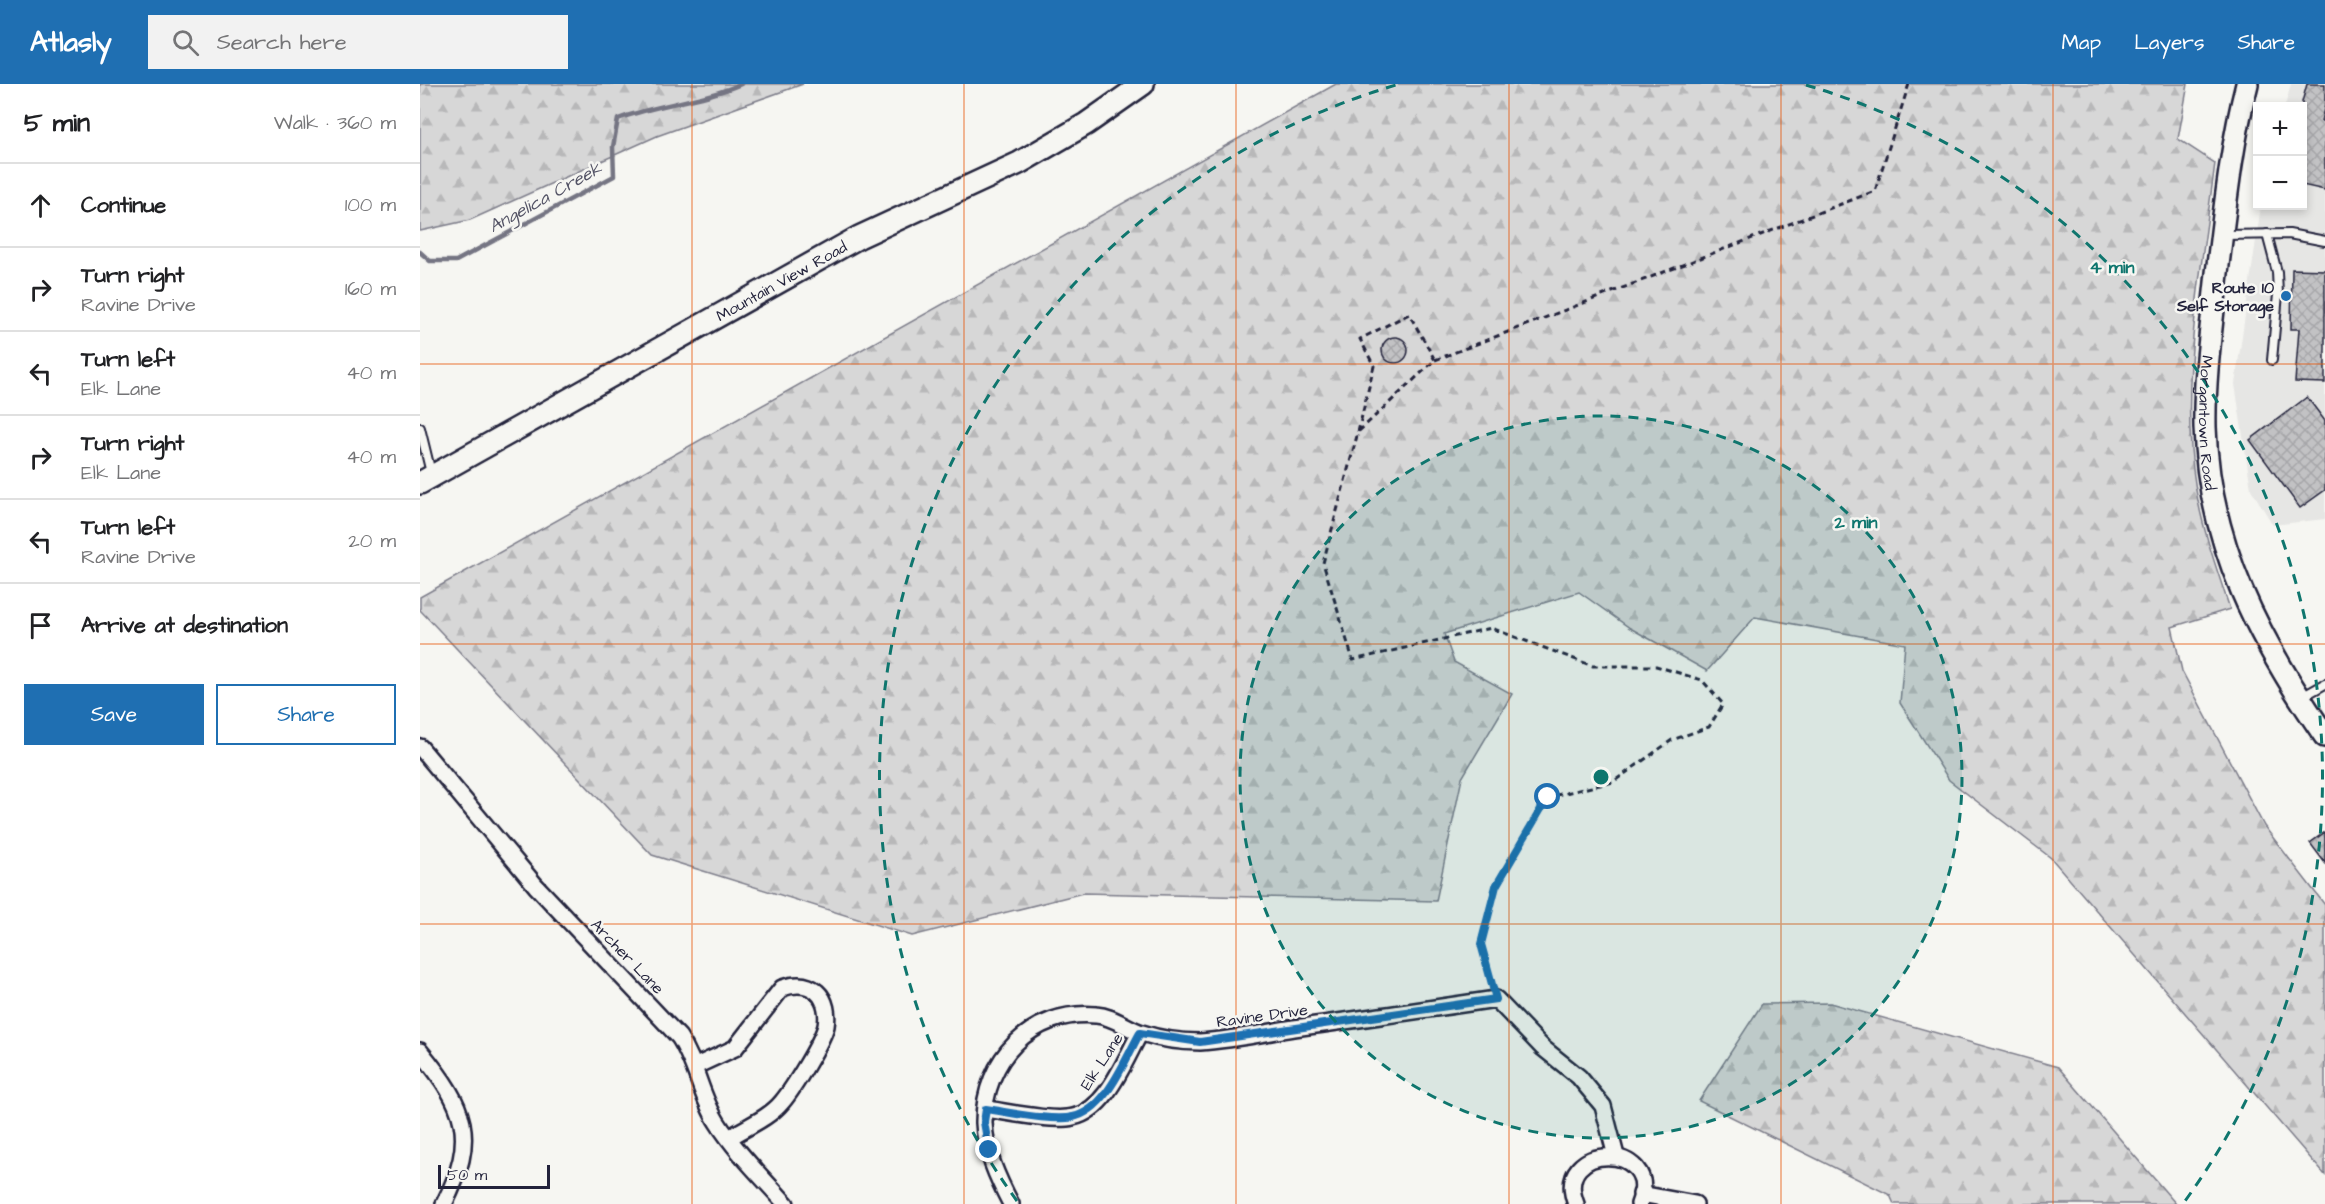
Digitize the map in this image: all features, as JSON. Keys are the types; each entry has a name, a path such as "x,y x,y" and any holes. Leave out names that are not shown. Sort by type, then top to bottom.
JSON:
{"street":[{"name":"Mountain View Road","path":"426,480 859,237 1029,158 1086,124 1143,84"},
{"name":"Morgantown Road","path":"2247,84 2235,141 2222,235 2205,398 2211,487 2225,548 2247,606 2277,664 2325,736"},
{"name":"Archer Lane","path":"420,747 536,886 667,1023 689,1053 696,1066 708,1105 729,1138 786,1204"},
{"path":"696,1066 735,1048 782,988 791,985 807,986 821,996 826,1010 826,1027 789,1093 770,1114 729,1138"},
{"name":"Ravine Drive","path":"1011,1204 989,1150 984,1122 986,1109 991,1079 998,1065 1027,1031 1039,1024 1070,1015 1098,1015 1140,1033 1200,1042 1496,999"},
{"path":"1496,999 1543,1048 1580,1077 1603,1106 1616,1156"},
{"name":"Elk Lane","path":"986,1109 1062,1118 1085,1112 1107,1090 1140,1033"},
{"path":"420,1052 450,1090 463,1126 463,1157 458,1178 444,1204"},
{"path":"1576,1204 1573,1187 1582,1167 1595,1158 1616,1156 1636,1170 1640,1179 1640,1199 1695,1204"}],"lane":[{"path":"2267,234 2277,283 2272,360"},
{"path":"2222,235 2307,236 2325,241"},
{"path":"420,428 426,480"},
{"path":"2299,698 2325,684"}],"path":[{"path":"1358,432 1435,360 1875,190 1909,84"},
{"path":"1435,360 1409,314 1360,339 1374,366 1323,563 1353,660 1491,628 1593,666 1656,666 1702,680 1724,704 1709,727 1671,740 1613,782 1548,797 1496,886 1481,944 1496,999"}],"shaded area":[{"name":"Route 10 Self Storage","path":"2291,84 2325,84 2325,519 2273,525 2251,489 2235,384 2260,210 2307,210 2307,102 2286,102"}],"green space":[{"path":"420,84 803,84 657,136 470,220 420,231"},
{"path":"1336,84 2188,84 2178,139 2215,163 2194,327 2190,409 2191,450 2202,520 2230,609 2172,627 2182,671 2264,826 2325,905 2325,1175 2051,858 1949,780 1900,703 1905,644 1755,617 1707,671 1630,628 1579,592 1444,634 1454,662 1512,694 1462,778 1436,901 1083,893 912,936 652,855 420,610 420,597"},
{"path":"1830,1003 2058,1067 2176,1204 1894,1204 1890,1195 1699,1101 1762,1004"}],"building":[{"path":"2307,84 2325,84 2325,105 2321,121 2325,121 2325,190 2307,186 2307,102 2302,102"},
{"path":"2292,269 2325,270 2325,383 2295,382 2299,329 2291,329"},
{"path":"1395,337 1404,341 1408,350 1404,359 1395,363 1386,359 1382,350 1386,341"},
{"path":"2307,397 2325,421 2325,490 2300,508 2250,440"},
{"path":"2325,832 2325,863 2310,843"}],"waterway":[{"name":"Angelica Creek","path":"420,252 430,261 456,261 614,176 613,147 618,119 711,95 741,84"}],"place":[{"name":"Route 10 Self Storage","path":"2286,296"}],"route":[{"path":"989,1150 984,1122 986,1109 1062,1118 1078,1116 1093,1107 1107,1090 1140,1033 1180,1041 1200,1042 1496,999 1481,944 1496,886 1548,797"}]}
